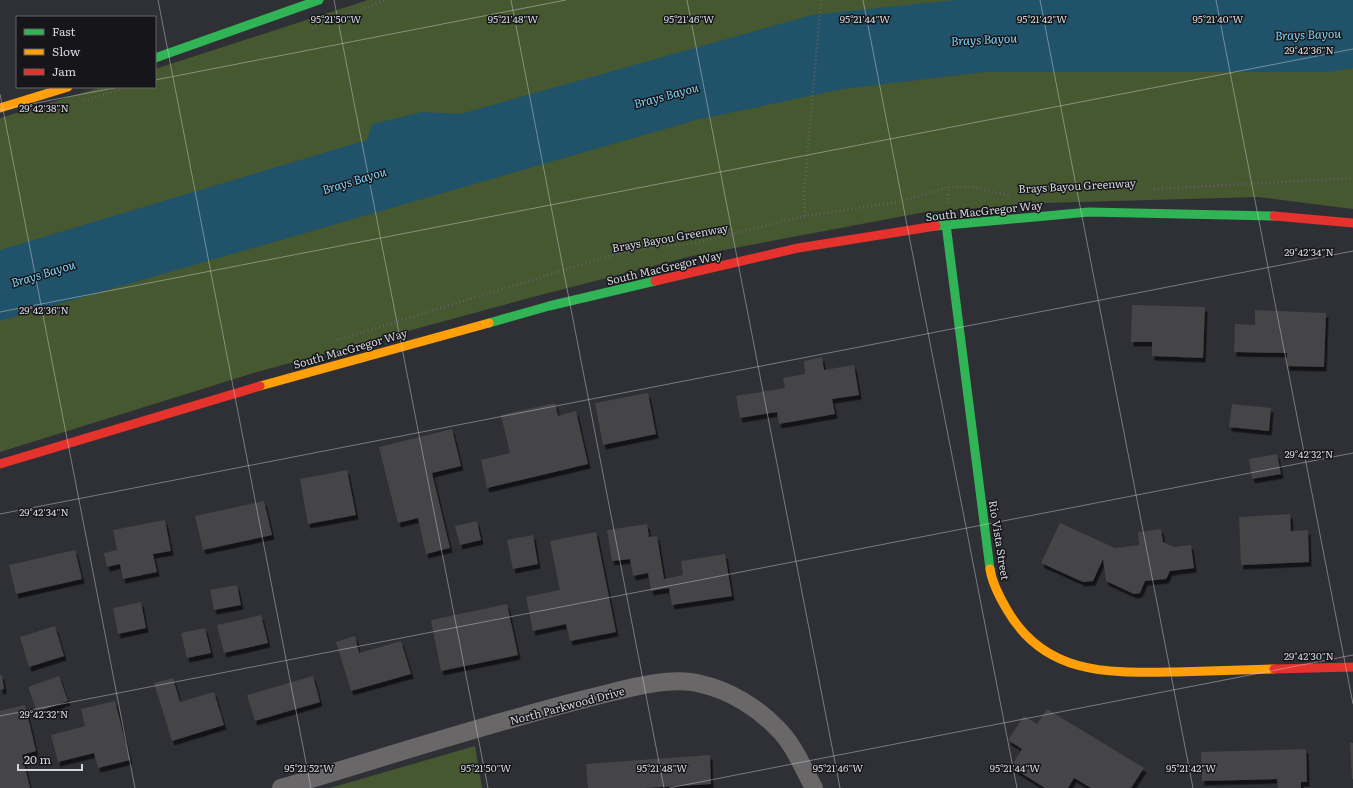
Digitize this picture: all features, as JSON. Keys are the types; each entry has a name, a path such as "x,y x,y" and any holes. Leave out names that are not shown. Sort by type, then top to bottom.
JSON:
{"main road":[{"path":"156,58 319,0"},
{"path":"0,108 65,88"},
{"name":"South MacGregor Way","path":"0,464 270,383 549,306 798,248 946,224 1089,212 1256,214 1353,223"},
{"name":"Rio Vista Street","path":"946,224 991,575 998,596 1019,630 1052,656 1069,664 1090,670 1118,673 1353,667"}],"street":[{"name":"North Parkwood Drive","path":"282,788 538,711 646,684 671,682 699,683 720,689 762,714 779,729 792,748 814,788"}],"path":[{"path":"805,216 804,194 821,0"},
{"name":"Brays Bayou Greenway","path":"1151,189 1353,178"},
{"name":"Brays Bayou Greenway","path":"584,262 620,253 656,247 691,244 805,216 898,202 948,187 976,187 996,193 1014,196"}],"green space":[{"path":"368,0 1353,0 1353,209 1258,197 1043,203 925,212 692,256 529,298 257,372 0,452 0,118 99,88 156,88 156,69"},
{"path":"475,746 482,788 330,788"}],"water":[{"name":"Brays Bayou","path":"955,0 1353,0 1353,68 1328,72 986,72 843,89 696,120 0,321 0,250 367,140 372,124 422,112 460,114 812,15"}],"building":[{"path":"1132,305 1205,307 1203,358 1152,356 1152,342 1131,342"},
{"path":"1255,310 1326,313 1324,367 1287,366 1287,353 1234,352 1235,324 1255,325"},
{"path":"822,357 824,370 854,365 859,395 832,399 835,414 779,424 777,412 740,418 736,396 785,388 783,378 805,374 804,361"},
{"path":"648,393 656,434 603,445 595,403"},
{"path":"555,403 558,416 576,411 588,464 487,488 481,460 510,453 501,415"},
{"path":"1232,404 1271,408 1269,431 1229,427"},
{"path":"452,429 461,466 432,473 450,548 426,554 418,518 398,523 379,447"},
{"path":"1277,454 1281,474 1252,479 1249,459"},
{"path":"347,470 356,515 308,524 300,479"},
{"path":"264,501 272,535 203,550 195,516"},
{"path":"1290,514 1291,531 1308,530 1309,562 1241,565 1239,517"},
{"path":"165,520 171,551 153,554 157,572 123,579 120,564 107,567 104,553 117,550 113,530"},
{"path":"477,521 481,540 460,545 455,526"},
{"path":"1060,523 1115,548 1139,545 1138,532 1161,529 1163,542 1174,547 1191,545 1194,568 1170,571 1166,579 1145,581 1140,593 1134,594 1106,581 1103,559 1093,581 1083,582 1041,563"},
{"path":"647,524 649,537 657,536 664,579 683,575 681,561 725,554 732,596 672,605 669,588 651,591 648,573 633,576 630,559 612,561 607,530"},
{"path":"596,532 616,632 570,641 566,624 533,631 526,597 560,590 550,541"},
{"path":"533,535 538,564 513,569 507,540"},
{"path":"75,550 82,579 16,594 9,565"},
{"path":"237,585 241,605 214,610 210,590"},
{"path":"141,602 146,628 118,634 113,608"},
{"path":"507,604 518,655 441,671 431,620"},
{"path":"261,615 268,643 224,653 217,625"},
{"path":"55,626 64,656 29,667 20,637"},
{"path":"205,628 211,653 187,658 181,633"},
{"path":"355,636 359,653 401,641 411,674 351,691 336,642"},
{"path":"0,675 2,675 4,689 0,690"},
{"path":"59,676 68,701 37,712 28,687"},
{"path":"313,676 320,702 255,721 247,695"},
{"path":"173,678 180,702 214,692 224,725 172,741 154,683"},
{"path":"115,701 130,760 98,768 94,753 58,762 51,735 85,726 81,709"},
{"path":"25,705 36,751 22,755 30,788 0,788 0,711"},
{"path":"1047,709 1144,768 1131,788 1091,788 1074,778 1068,788 1045,788 1011,767 1022,749 1008,740 1024,716 1037,724"},
{"path":"1350,743 1353,743 1353,779 1352,779"},
{"path":"1306,749 1307,782 1301,782 1301,788 1278,788 1277,779 1202,781 1201,752"},
{"path":"710,755 711,784 645,788 588,788 586,764"}],"traffic: fast":[{"path":"156,58 319,0"},
{"path":"936,226 1089,212 1274,216"},
{"path":"946,224 990,569"},
{"path":"489,323 549,306 655,281"}],"traffic: slow":[{"path":"0,108 65,88"},
{"path":"260,386 489,323"},
{"path":"990,569 998,594 1021,630 1039,647 1059,658 1080,666 1127,672 1274,669"}],"traffic: jam":[{"path":"1274,216 1353,223"},
{"path":"655,281 798,248 936,226"},
{"path":"0,464 260,386"},
{"path":"1274,669 1353,667"}]}
